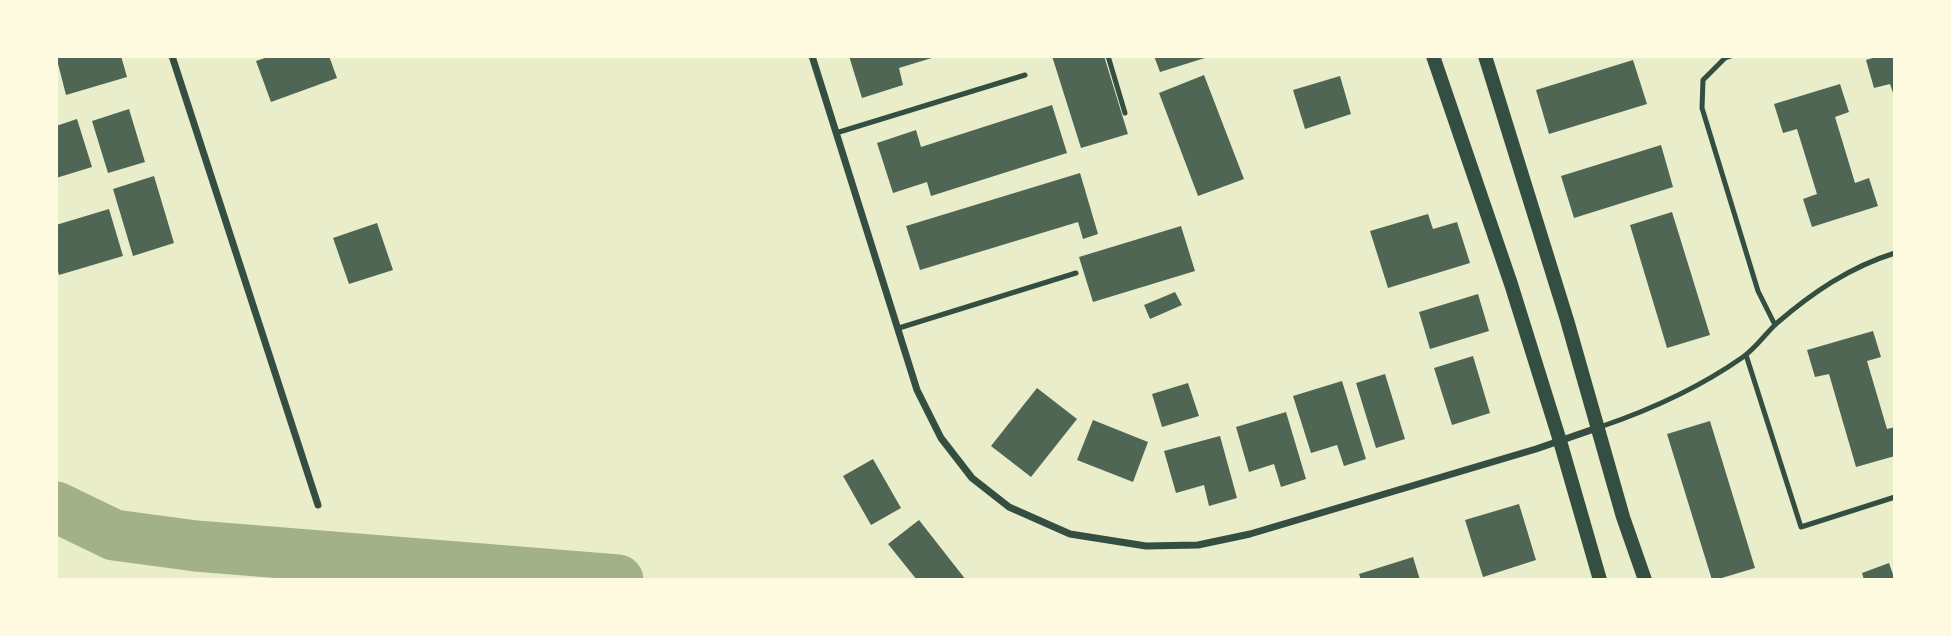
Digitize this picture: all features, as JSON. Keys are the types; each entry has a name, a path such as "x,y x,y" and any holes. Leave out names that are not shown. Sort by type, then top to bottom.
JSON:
{"main road":[{"path":"1433,56 1511,284 1601,580"},
{"path":"1485,56 1645,580"}],"street":[{"path":"172,56 318,505"},
{"path":"812,56 917,390 941,439 972,478 1009,508 1070,534 1146,546 1198,545 1250,534 1597,428"}],"lane":[{"path":"1108,56 1125,113"},
{"path":"1731,56 1725,58 1703,80 1702,108 1758,291 1775,325"},
{"path":"836,133 1024,75"},
{"path":"1597,428 1629,418 1702,384 1745,355 1775,325 1822,287 1866,262 1895,253"},
{"path":"899,328 1076,273"},
{"path":"1745,355 1801,527 1895,497"}],"building":[{"path":"56,56 121,56 127,77 66,95"},
{"path":"271,56 329,56 337,78 271,102 256,61"},
{"path":"849,56 935,57 899,68 903,85 862,98"},
{"path":"1052,56 1104,56 1128,134 1081,148"},
{"path":"1154,56 1208,56 1208,57 1160,72"},
{"path":"1879,56 1895,56 1895,99 1890,84 1874,88 1866,60"},
{"path":"1633,60 1647,104 1549,134 1536,90"},
{"path":"1204,75 1244,179 1198,196 1159,93"},
{"path":"1340,76 1351,114 1305,129 1293,90"},
{"path":"1840,84 1849,112 1835,117 1855,183 1869,178 1878,206 1812,227 1803,199 1817,194 1797,129 1783,133 1774,104"},
{"path":"1052,105 1067,153 931,196 927,182 893,193 877,143 916,130 921,147"},
{"path":"129,109 145,162 108,173 92,121"},
{"path":"77,119 92,167 56,178 56,126"},
{"path":"1661,145 1673,187 1574,218 1561,176"},
{"path":"1080,173 1098,234 1083,239 1078,222 920,270 906,226"},
{"path":"154,176 174,243 133,256 113,189"},
{"path":"109,209 123,256 59,275 56,265 56,225"},
{"path":"1672,212 1710,335 1667,348 1630,225"},
{"path":"1428,214 1433,229 1457,222 1470,263 1388,288 1370,231"},
{"path":"377,223 393,270 349,284 333,238"},
{"path":"1181,226 1195,271 1093,302 1079,257"},
{"path":"1175,292 1182,305 1150,319 1144,305"},
{"path":"1478,294 1489,331 1430,349 1419,312"},
{"path":"1873,331 1881,357 1867,361 1887,429 1895,427 1895,456 1856,467 1829,374 1815,377 1807,350"},
{"path":"1473,356 1490,413 1452,425 1434,368"},
{"path":"1385,374 1405,439 1376,448 1356,383"},
{"path":"1342,381 1366,459 1344,466 1337,445 1311,453 1293,396"},
{"path":"1188,383 1199,416 1162,427 1152,394"},
{"path":"1037,388 1077,419 1031,477 991,446"},
{"path":"1286,412 1306,479 1281,487 1274,464 1249,472 1236,427"},
{"path":"1093,420 1148,442 1133,482 1077,460"},
{"path":"1710,421 1755,568 1715,580 1712,580 1667,434"},
{"path":"1220,436 1237,498 1209,506 1204,485 1176,493 1164,451"},
{"path":"873,459 901,508 871,525 843,476"},
{"path":"1519,504 1536,560 1483,577 1465,520"},
{"path":"919,520 966,580 917,580 888,544"},
{"path":"1413,557 1420,580 1361,580 1359,574"},
{"path":"1889,563 1895,580 1864,580 1862,573"}],"waterway":[{"path":"56,507 114,535 196,546 618,580"}]}
